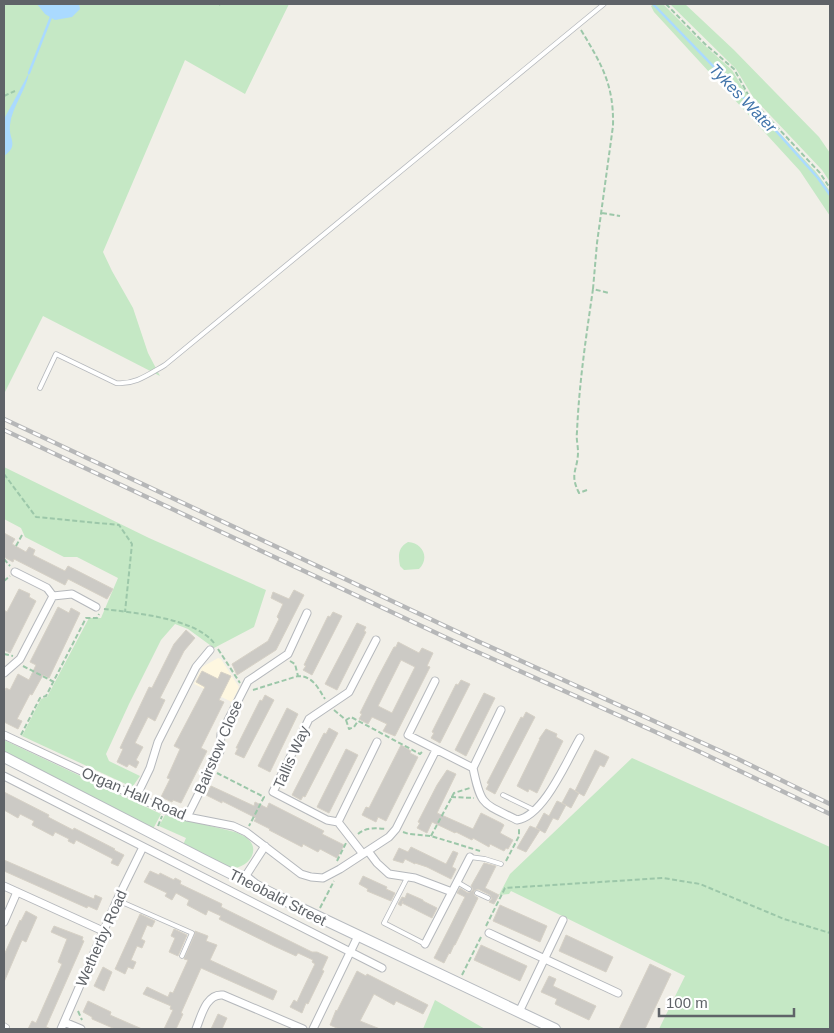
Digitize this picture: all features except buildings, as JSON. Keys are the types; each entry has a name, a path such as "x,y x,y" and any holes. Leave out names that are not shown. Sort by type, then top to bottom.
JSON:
{"street":[{"path":"16,572 47,588 53,596"},
{"path":"53,596 72,594 100,608"},
{"path":"4,673 18,661 53,596"},
{"path":"285,657 307,613"},
{"name":"Tallis Way","path":"338,822 328,820 273,792 308,719 349,692 376,640"},
{"path":"136,797 150,768 158,742 196,667 210,650"},
{"name":"Bairstow Close","path":"187,817 220,751 221,734 248,681 285,657"},
{"path":"435,681 408,736 473,768"},
{"path":"501,710 473,768 477,787 485,804 517,820 523,819 547,798 580,738"},
{"name":"Organ Hall Road","path":"4,735 165,810 187,817 233,826 246,832 301,874 323,878 389,837 396,829 436,750"},
{"path":"377,742 338,822 351,838 389,874 408,877 452,892"},
{"name":"Theobald Street","path":"4,757 234,875 246,877 255,885 316,916 555,1029"},
{"name":"Theobald Street","path":"4,776 382,968"},
{"path":"246,877 265,846"},
{"name":"Wetherby Road","path":"62,1026 117,900 143,847"},
{"path":"425,944 470,857"},
{"path":"4,886 103,931"},
{"path":"4,922 17,892"},
{"path":"520,1012 563,920"},
{"path":"489,934 618,993"},
{"path":"313,1029 358,936"},
{"path":"196,1029 208,1002 218,994 303,1029"},
{"path":"62,1026 82,1027"}],"lane":[{"path":"40,388 56,354 116,383 127,384 138,380 165,365 604,4"},
{"path":"503,795 534,810"},
{"path":"470,857 501,864"},
{"path":"408,877 384,923 425,944"},
{"path":"457,882 469,889"},
{"path":"477,893 488,898"},
{"path":"117,900 192,933 182,956"}],"path":[{"path":"666,4 704,44 734,69 750,98 820,173 830,188"},
{"path":"578,25 601,64 611,92 613,108 613,126 582,370 577,435 578,456 574,476 574,483 579,493 587,490"},
{"path":"4,96 15,91"},
{"path":"602,213 620,216"},
{"path":"593,290 609,293"},
{"path":"4,474 36,516 119,525 132,544 126,612"},
{"path":"16,546 22,535"},
{"path":"18,742 40,698 46,696 54,682 86,618 97,618 100,608"},
{"path":"285,657 295,664 298,676"},
{"path":"18,661 22,666 54,682"},
{"path":"346,720 349,729 354,727 358,721"},
{"path":"211,770 264,797 246,832"},
{"path":"432,836 454,793 477,787"},
{"path":"452,797 481,799"},
{"path":"507,861 518,836 517,820"},
{"path":"316,916 340,869 337,862 347,842 362,831 373,828 396,829 409,834 432,836 480,851"},
{"path":"507,888 663,878 700,884 784,919 830,933"},
{"path":"76,1006 82,1027"}],"shaded area":[{"path":"218,658 221,659 239,687 232,702 194,684 202,667"}],"green space":[{"path":"4,4 289,4 245,94 185,60 103,252 133,308 148,353 160,376 43,316 4,394"},
{"path":"663,4 732,70 754,106 816,172 830,191 830,216 800,171 654,12 651,6"},
{"path":"670,4 685,4 734,50 819,137 830,153 830,182 822,170 753,97 736,69"},
{"path":"4,467 149,538 266,590 254,627 214,648 188,629 175,624 161,640 106,754 109,761 140,776 133,786 22,736 41,699 47,697 89,618 101,618 118,578 77,557 64,557 25,537 21,528 4,519"},
{"path":"408,542 418,545 423,552 424,560 419,569 404,570 400,566 399,552 402,546"},
{"path":"4,740 161,814 153,829 4,752"},
{"path":"632,758 830,847 830,1029 659,1029 685,976 511,891 509,894 499,895 510,874"},
{"path":"165,815 242,835 252,844 253,853 251,858 244,865 234,868 216,862 183,845 186,838 159,826"},
{"path":"435,1000 485,1029 423,1029"}],"water":[{"path":"37,4 79,4 80,9 72,17 55,20 45,14"},
{"path":"29,73 11,118 12,145 9,152 4,156 4,119"}],"waterway":[{"name":"Tykes Water","path":"653,4 777,132 818,178 830,195"},
{"path":"29,73 51,17"}],"railway":[{"path":"4,419 475,640 738,759 830,804"},
{"path":"4,430 464,646 698,751 830,814"}]}
